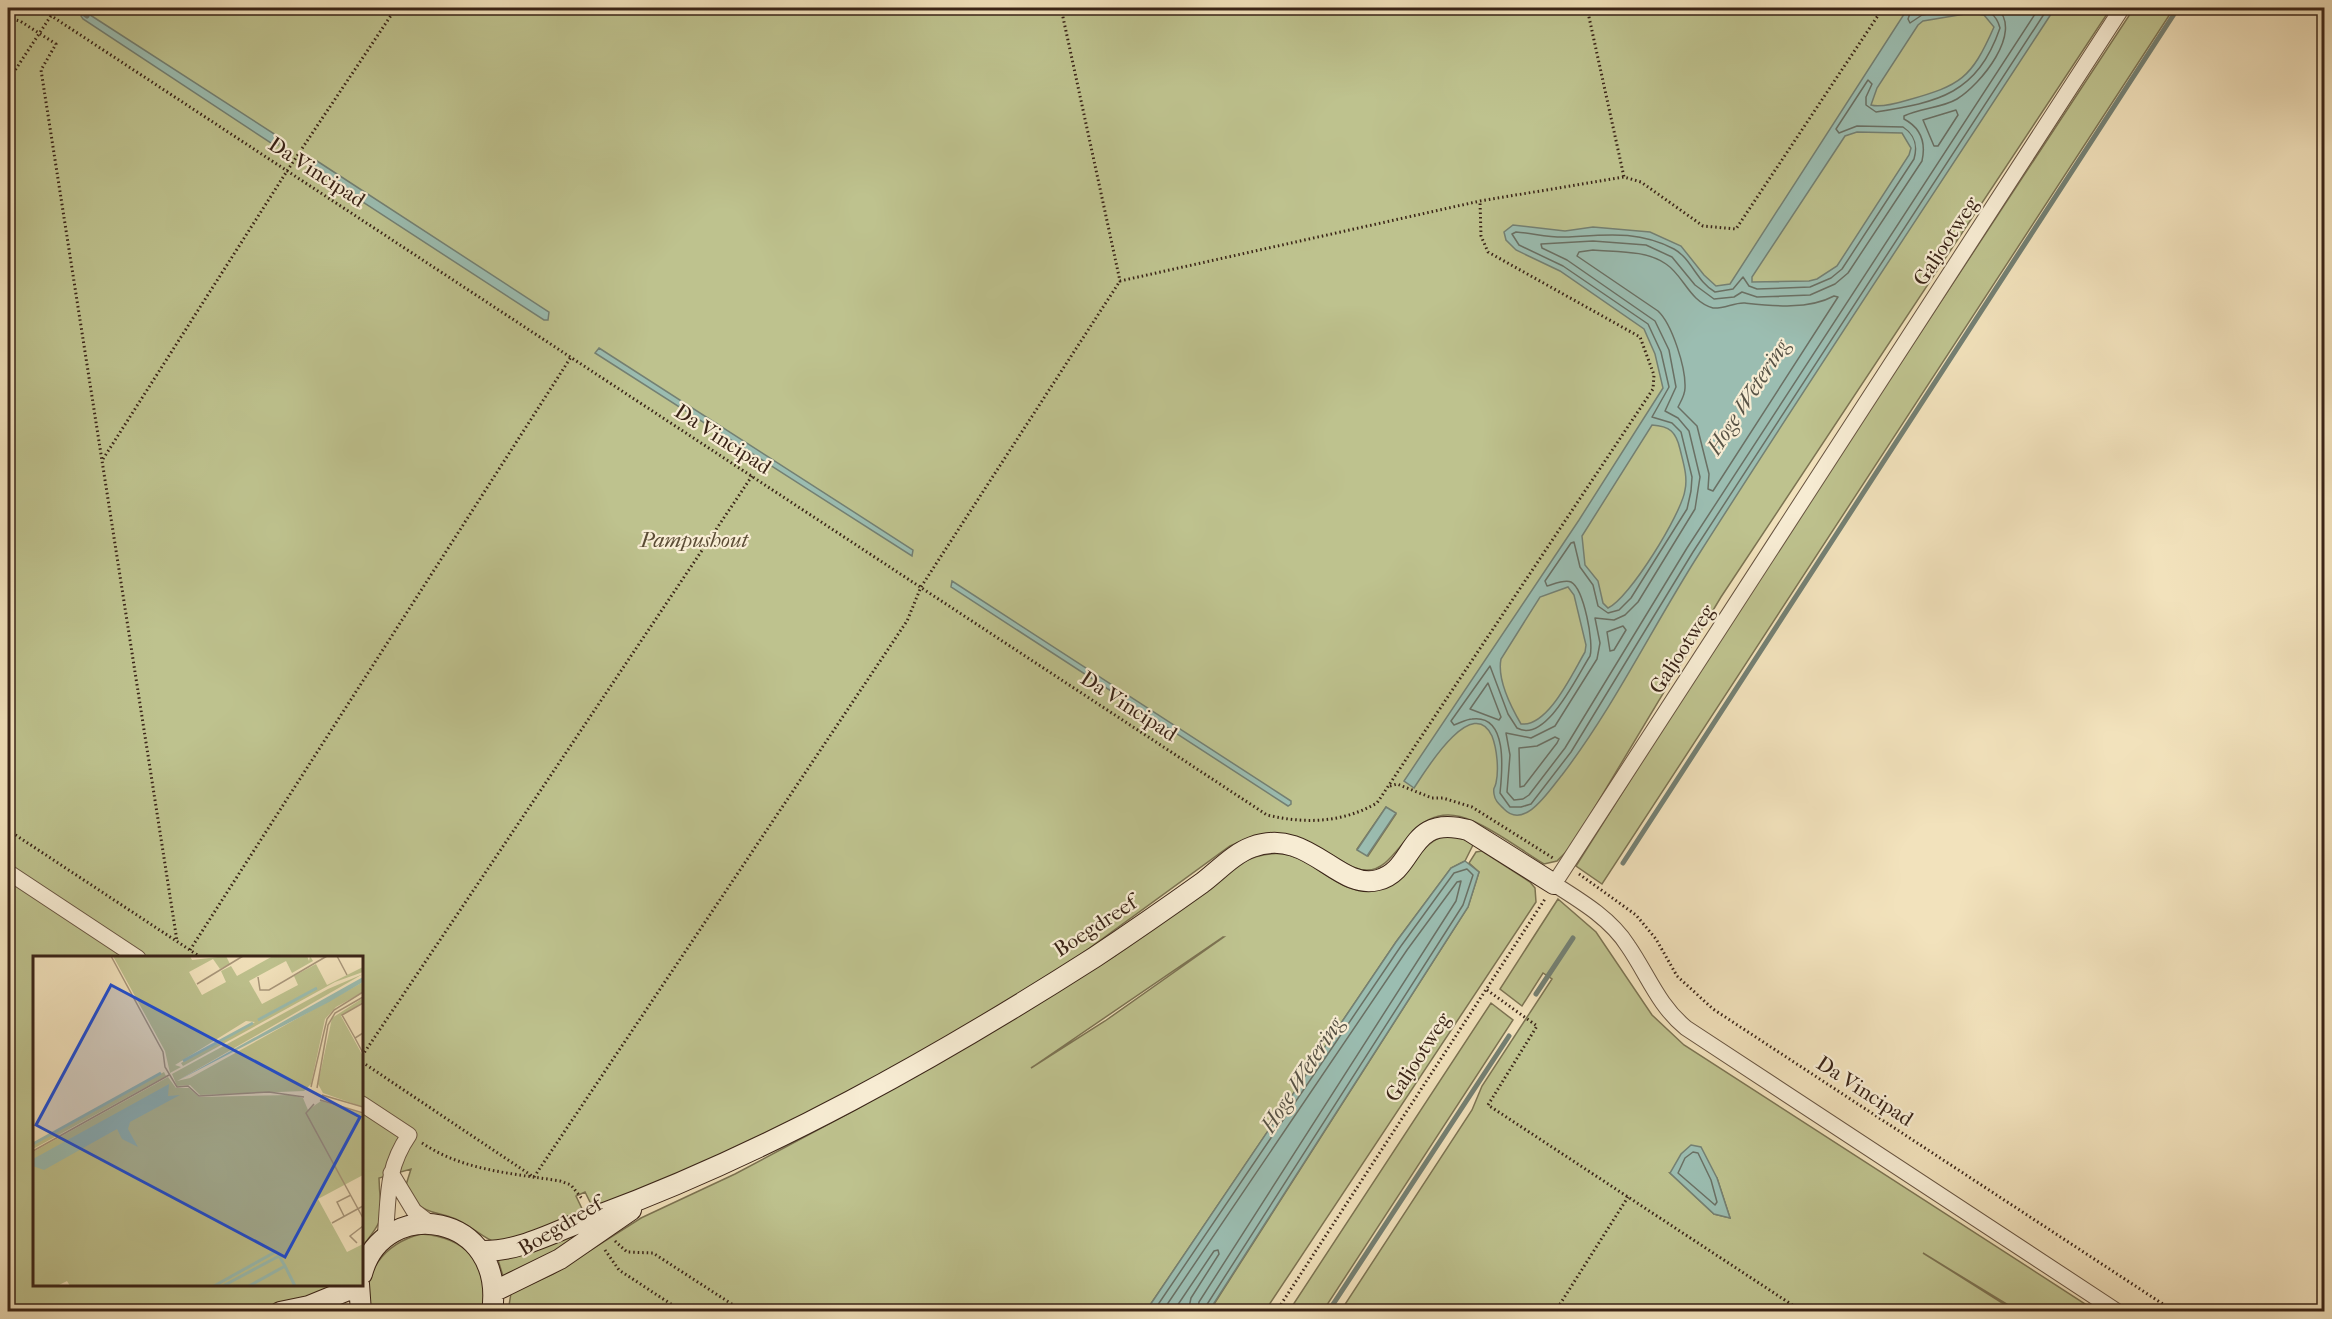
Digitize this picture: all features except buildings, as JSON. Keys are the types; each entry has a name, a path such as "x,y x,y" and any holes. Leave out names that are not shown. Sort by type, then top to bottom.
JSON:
{"street":[{"name":"Galjootweg","path":"1554,884 2122,8"},
{"name":"Boegdreef","path":"481,1251 513,1249 594,1226 648,1197 758,1149 923,1061 1095,957 1204,882 1240,852 1252,846 1280,842 1295,845 1356,880 1374,881 1392,873 1421,836 1433,829 1456,826 1468,830 1554,884"},
{"path":"8,872 136,956"},
{"path":"1554,884 1579,899 1616,930 1629,946 1662,1004 1686,1028 2118,1311"},
{"path":"363,1105 409,1135 394,1159 387,1190 385,1239"},
{"path":"391,1173 414,1211 431,1224"},
{"path":"363,1268 364,1263 385,1239 397,1230 420,1224 443,1226 464,1235 481,1251 492,1270 495,1291 492,1311"},
{"name":"Boegdreef","path":"495,1291 560,1258 594,1226"},
{"path":"280,1311 309,1306 350,1286"},
{"path":"360,1286 361,1311"}],"path":[{"path":"8,81 56,8"},
{"path":"102,460 287,171 396,8"},
{"path":"1061,8 1120,281"},
{"path":"1587,8 1624,177"},
{"path":"534,1176 907,621 921,587 1120,281 1480,201 1624,177 1641,182 1703,226 1736,229 1883,8"},
{"name":"Da Vincipad","path":"50,15 1268,815 1294,821 1317,821 1344,817 1377,803 1653,389 1654,375 1640,337 1509,266 1488,252 1481,236 1480,201"},
{"path":"8,18 20,21 56,44 41,70 177,941"},
{"path":"190,950 571,357"},
{"path":"363,1055 752,476"},
{"path":"8,830 200,956"},
{"name":"Da Vincipad","path":"1566,866 1636,915 1656,939 1677,976 1713,1009 2175,1311"},
{"name":"Galjootweg","path":"1276,1311 1554,884"},
{"path":"1487,990 1537,1026 1488,1105 1803,1311"},
{"path":"363,1063 534,1176"},
{"path":"409,1135 442,1156 469,1167 534,1176 571,1185 580,1194 608,1256 619,1270 683,1311"},
{"path":"1555,1311 1628,1197"},
{"path":"594,1226 609,1235 627,1252 653,1252 744,1311"}],"green space":[{"name":"Pampushout","path":"8,8 2111,8 1721,597 1571,847 1557,861 1544,864 1482,825 1452,815 1435,817 1421,825 1389,859 1378,867 1366,870 1351,866 1298,838 1273,834 1246,840 1230,846 1058,971 902,1063 771,1132 594,1210 585,1192 576,1196 585,1215 499,1244 457,1219 422,1208 406,1185 411,1169 379,1178 380,1221 363,1246 363,956 33,956 33,1286 340,1286 294,1302 238,1312 8,1311","holes":["1386,807 1396,814 1368,856 1357,849"]},
{"path":"2134,8 2174,8 1602,884 1576,866 1732,619"},
{"path":"1441,837 1457,837 1474,843 1465,861 1451,868 1396,942 1146,1311 508,1312 511,1293 553,1274 641,1218 735,1174 855,1110 1025,1012 1115,956 1241,863 1264,855 1283,854 1299,859 1357,890 1374,890 1394,881 1431,843","holes":["1224,937 1105,1021 1031,1068"]},
{"path":"1482,851 1530,882 1535,888 1536,902 1265,1311 1209,1312 1468,907 1479,872 1469,863 1476,852"},
{"path":"1558,899 1596,932 1652,1015 1684,1045 2096,1311 2018,1311 1923,1253 2015,1311 1340,1312 1472,1110 1482,1086 1552,979 1543,973 1522,1006 1500,989","holes":["1670,1173 1717,1178 1730,1218 1714,1214"]},
{"path":"1491,1003 1513,1020 1323,1311 1289,1311"},
{"path":"588,1225 592,1234 503,1276 498,1260"},
{"path":"421,1234 451,1241 473,1256 484,1280 485,1295 482,1311 371,1312 368,1285 378,1262 397,1244"}],"water":[{"name":"Hoge Wetering","path":"1908,8 2055,8 1699,554 1599,722 1551,789 1528,812 1520,815 1512,814 1504,809 1496,801 1494,794 1497,766 1492,736 1483,725 1473,724 1449,740 1414,788 1404,781 1579,520 1663,388 1655,354 1644,329 1560,271 1516,250 1506,240 1504,232 1513,225 1565,231 1593,227 1650,232 1681,246 1716,286 1730,284","holes":["1971,13 1984,15 1994,27 1971,69 1952,84 1926,95 1884,106 1871,105 1877,88 1918,25 1923,21","1857,132 1902,133 1911,148 1909,155 1837,266 1817,279 1809,281 1752,282 1752,277 1845,136","1652,425 1671,431 1678,443 1686,474 1682,501 1665,535 1641,573 1608,608 1603,603 1598,581 1585,565 1582,536","1568,587 1574,595 1586,645 1585,652 1550,708 1531,723 1521,724 1503,684 1501,659 1540,597"]},
{"path":"84,11 279,137 278,145 274,145 83,19 81,16"},
{"path":"317,161 549,312 548,320 544,320 312,169 313,163"},
{"path":"599,348 913,550 912,556 595,353"},
{"path":"952,581 1291,801 1291,804 1288,806 951,587"},
{"path":"1386,807 1396,813 1367,856 1357,850"},
{"path":"1465,861 1479,872 1468,907 1209,1311 1146,1311 1396,942 1451,868"},
{"path":"1691,1145 1701,1147 1717,1178 1730,1218 1714,1214 1670,1173 1681,1154"}],"waterway":[{"path":"86,8 83,13 87,16"},
{"path":"1623,863 2178,8"},
{"path":"1536,994 1573,938"},
{"path":"1328,1312 1509,1036"}]}
